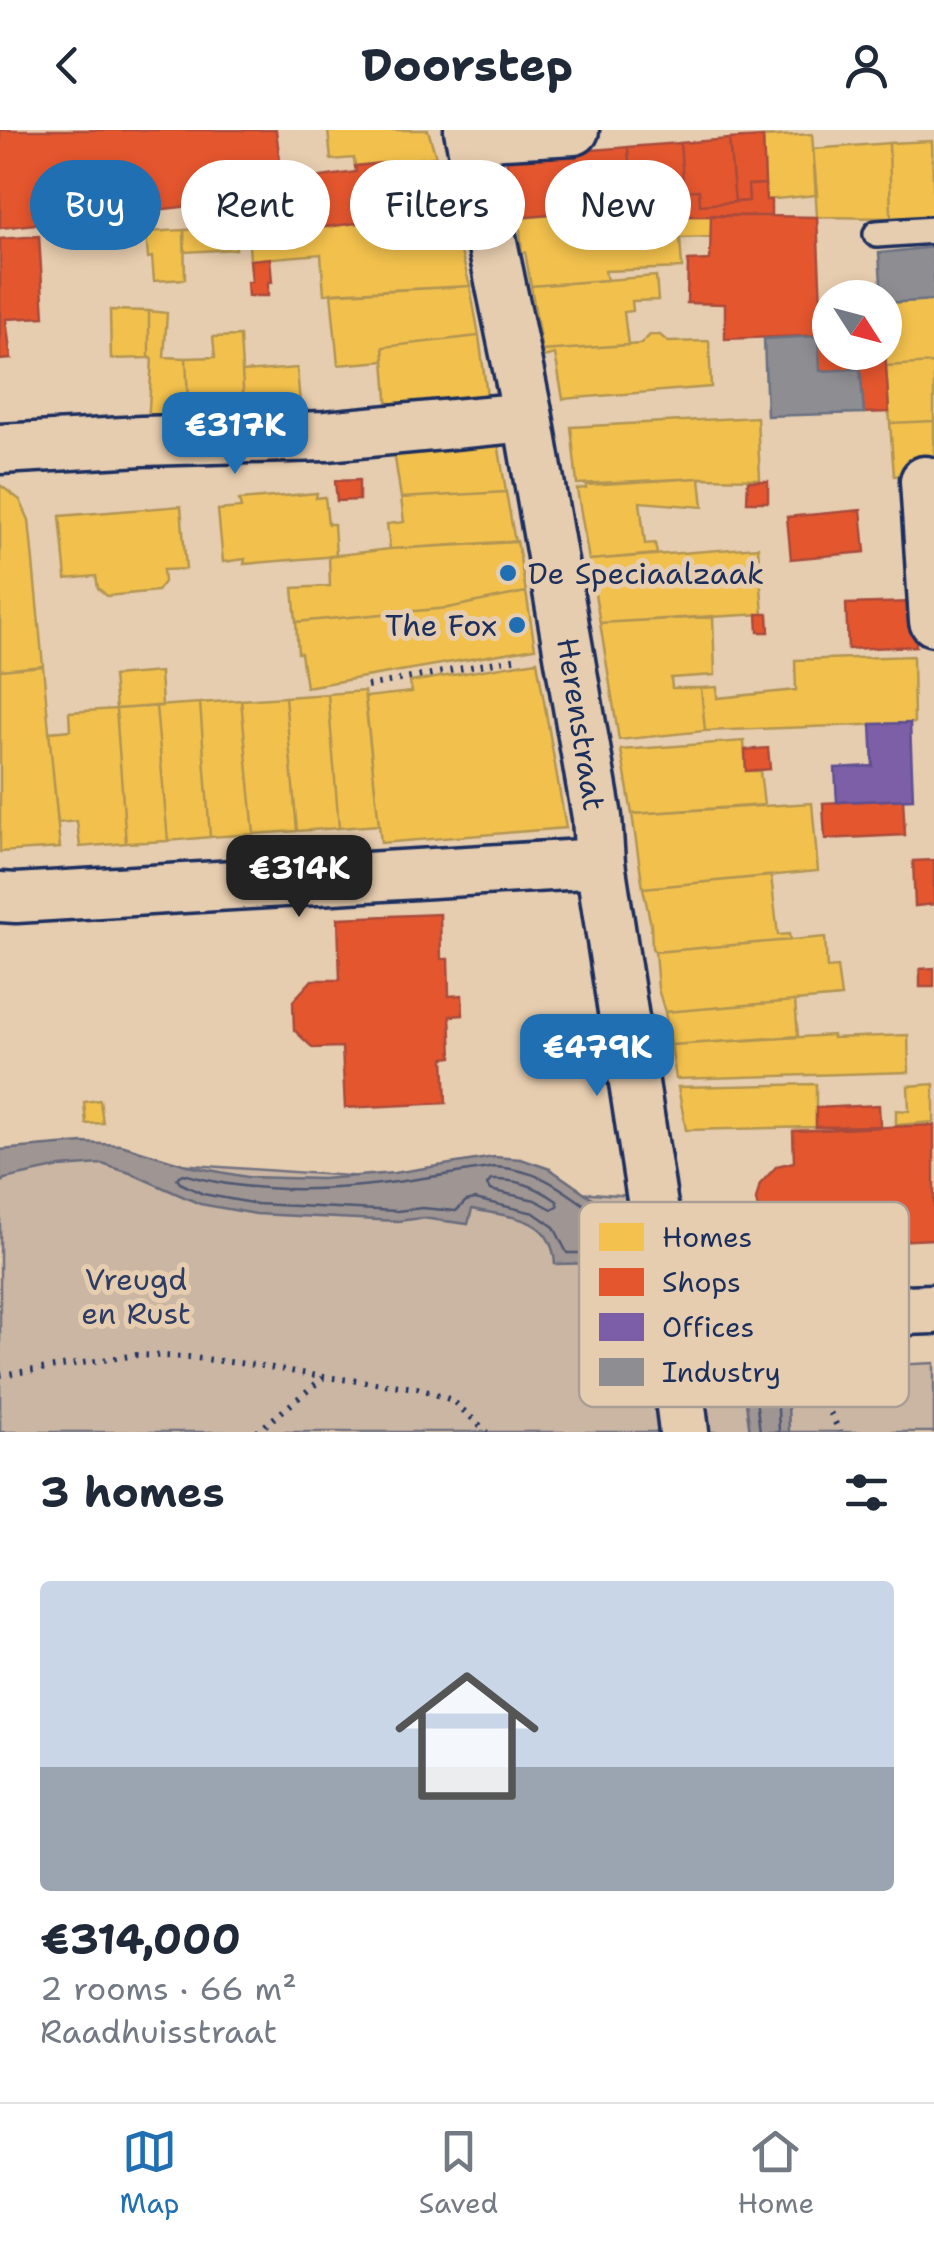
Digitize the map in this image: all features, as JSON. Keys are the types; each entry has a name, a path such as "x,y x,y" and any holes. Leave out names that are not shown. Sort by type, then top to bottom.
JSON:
{"street":[{"path":"469,133 574,130"},
{"name":"Herenstraat","path":"469,133 528,418 597,817 600,863 652,1202"},
{"path":"0,449 326,436 528,418"},
{"path":"929,512 934,620"},
{"path":"0,897 600,863"},
{"path":"909,1310 934,1309"},
{"name":"Herenstraat","path":"681,1407 684,1432"}],"lane":[{"path":"877,234 934,230"}],"path":[{"path":"366,686 518,658"},
{"path":"0,1374 137,1355 188,1357 417,1388 452,1400 487,1432"},
{"path":"257,1432 324,1377"},
{"path":"826,1407 840,1432"}],"green space":[{"name":"Vreugd en Rust","path":"108,1159 633,1196 634,1202 579,1202 579,1407 909,1407 909,1364 934,1363 934,1432 0,1432 0,1164"}],"water":[{"path":"83,1143 121,1145 193,1167 247,1177 322,1179 394,1173 494,1157 521,1159 550,1169 598,1202 579,1202 579,1263 555,1264 546,1236 538,1227 515,1217 472,1209 468,1224 422,1218 398,1221 256,1214 200,1204 102,1164 60,1167 4,1179 0,1185 0,1150"},
{"path":"747,1407 788,1407 789,1432 750,1432"}],"building: Homes":[{"path":"328,130 428,130 436,157 409,160 331,160"},
{"path":"812,134 817,195 766,200 763,137"},
{"path":"932,141 934,216 891,218 889,143"},
{"path":"889,143 891,218 817,217 813,149"},
{"path":"545,216 545,250 681,250 682,268 605,271 607,280 531,286 525,252 522,253 525,217"},
{"path":"691,216 711,216 713,237 691,238"},
{"path":"350,224 350,250 460,250 470,286 324,294 321,254 250,260 249,250 330,250 330,226"},
{"path":"181,230 185,279 154,281 152,257 148,258 147,250 161,250 161,231"},
{"path":"656,276 658,300 632,301 633,311 624,312 628,345 542,351 531,286"},
{"path":"470,286 479,336 383,347 384,361 338,365 331,293"},
{"path":"934,300 934,363 902,365 902,302"},
{"path":"110,310 149,311 149,358 111,359"},
{"path":"149,311 167,313 164,357 186,358 189,424 148,425 152,358"},
{"path":"650,335 660,335 668,342 709,341 711,387 563,399 555,354 543,357 542,351 641,344"},
{"path":"240,336 245,421 189,424 186,358 215,357 213,337"},
{"path":"479,336 488,403 388,411 383,347"},
{"path":"934,363 934,421 890,423 886,370 902,370 902,365"},
{"path":"297,368 301,416 245,421 242,372"},
{"path":"757,417 760,479 577,484 571,427"},
{"path":"934,421 934,474 894,476 890,423"},
{"path":"497,436 506,492 401,498 393,445"},
{"path":"700,478 703,507 640,502 645,544 655,543 657,554 589,560 577,489 586,485"},
{"path":"0,485 20,500 29,520 43,666 0,670"},
{"path":"506,492 515,542 390,549 387,524 404,522 401,498"},
{"path":"317,493 316,498 325,497 328,524 334,524 336,556 244,564 245,559 223,562 218,510 241,508 239,500"},
{"path":"181,506 186,569 163,570 164,582 157,591 107,596 98,588 96,576 66,579 60,516"},
{"path":"517,541 526,592 448,608 296,622 293,588 330,586 329,556"},
{"path":"758,547 763,614 600,623 589,560"},
{"path":"526,592 535,648 306,687 296,622 448,608"},
{"path":"713,616 715,675 671,678 672,688 701,688 705,731 619,740 600,623"},
{"path":"913,656 914,723 705,731 701,688 717,687 717,698 796,690 795,660"},
{"path":"537,661 566,828 381,843 365,697 412,692 410,682"},
{"path":"43,666 60,848 0,852 0,670"},
{"path":"160,672 162,706 116,709 113,676"},
{"path":"364,691 379,825 339,828 328,694"},
{"path":"328,694 339,828 297,831 285,697"},
{"path":"285,697 297,831 254,834 241,700"},
{"path":"241,700 254,834 210,837 200,703"},
{"path":"200,703 210,837 168,841 156,706"},
{"path":"156,706 168,841 126,843 116,709"},
{"path":"116,709 126,843 80,847 77,821 58,823 49,732 70,730 69,712"},
{"path":"744,741 746,771 760,771 764,805 632,814 621,750"},
{"path":"812,803 818,871 643,888 632,814"},
{"path":"771,876 778,935 789,934 790,940 655,952 652,948 643,888"},
{"path":"825,937 827,968 837,967 841,997 665,1012 658,989 655,952"},
{"path":"795,1001 798,1036 671,1045 665,1012"},
{"path":"833,1035 908,1035 909,1072 676,1079 671,1045"},
{"path":"816,1084 816,1127 686,1130 678,1087"},
{"path":"934,1084 934,1122 896,1125 896,1110 909,1111 908,1086"},
{"path":"100,1100 103,1123 86,1124 84,1102"}],"building: Shops":[{"path":"0,130 276,130 280,160 181,160 181,207 161,209 161,160 30,160 30,225 0,228"},
{"path":"763,137 765,184 748,185 749,201 735,202 729,139"},
{"path":"729,139 735,202 700,205 699,190 691,191 691,160 681,160 680,143"},
{"path":"680,143 681,160 629,160 628,147"},
{"path":"628,147 629,160 545,160 545,215 525,217 525,160 506,157"},
{"path":"350,173 350,224 330,226 330,176"},
{"path":"765,184 771,216 691,216 691,191 699,190 700,205 749,201 748,185"},
{"path":"711,215 817,217 820,280 812,280 812,336 725,339 725,304 687,303 688,261 710,260"},
{"path":"30,237 30,250 40,250 44,317 6,319 11,359 0,360 0,239"},
{"path":"270,258 272,282 268,282 268,296 248,296 247,282 252,282 250,260"},
{"path":"860,370 886,370 889,412 864,413"},
{"path":"359,480 359,500 337,501 335,481"},
{"path":"748,481 768,481 768,502 747,502"},
{"path":"861,510 865,552 791,559 787,517"},
{"path":"914,602 916,646 848,649 846,604"},
{"path":"757,614 768,614 769,632 758,632"},
{"path":"768,748 770,769 746,771 745,750"},
{"path":"903,799 905,835 825,839 823,803"},
{"path":"934,860 934,904 915,906 913,861"},
{"path":"440,914 441,959 448,959 449,996 462,995 463,1015 450,1016 452,1057 444,1058 446,1103 345,1108 342,1047 313,1048 294,1030 293,1001 312,980 340,980 338,918"},
{"path":"934,968 934,987 920,987 920,969"},
{"path":"879,1105 880,1126 816,1127 816,1108"},
{"path":"934,1125 934,1239 909,1240 909,1202 756,1202 760,1184 777,1166 794,1162 793,1131"}],"building: Offices":[{"path":"910,723 913,799 837,802 835,768 873,766 871,724"}],"building: Industry":[{"path":"934,247 934,300 902,302 902,280 881,280 879,253"},
{"path":"812,336 812,370 860,370 864,413 767,416 764,339"}],"place":[{"name":"De Speciaalzaak","path":"508,573"},
{"name":"The Fox","path":"517,625"}]}
